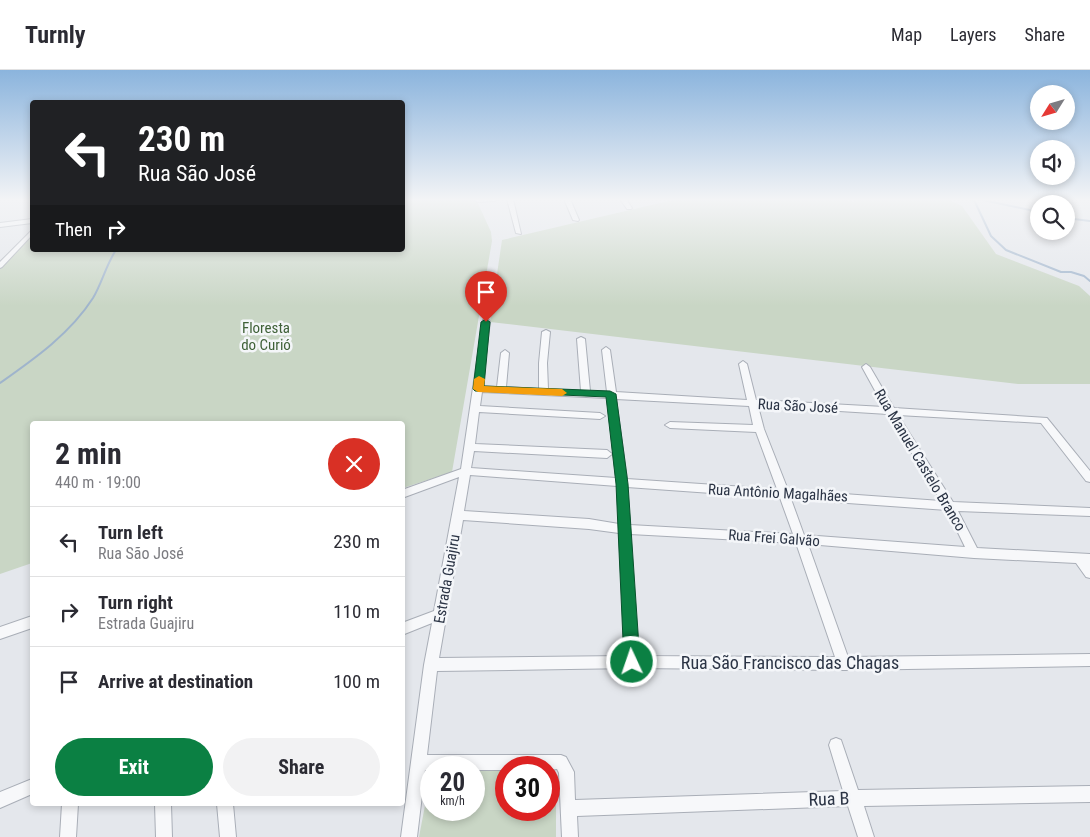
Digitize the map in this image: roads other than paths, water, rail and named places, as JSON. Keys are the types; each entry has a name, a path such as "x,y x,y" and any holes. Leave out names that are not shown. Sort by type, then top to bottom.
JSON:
{"street":[{"path":"0,266 29,235"},
{"path":"0,253 13,251"},
{"name":"Estrada Guajiru","path":"409,837 431,665 466,472 486,322"},
{"path":"544,392 543,362 546,332"},
{"path":"581,338 586,394"},
{"path":"606,350 622,484 632,662"},
{"path":"501,390 505,353"},
{"path":"743,364 759,429 772,459 782,493 844,664"},
{"name":"Rua Manuel Castelo Branco","path":"866,367 950,506 974,553"},
{"name":"Rua São José","path":"478,389 610,394 1044,420 1090,478"},
{"path":"475,409 600,416"},
{"path":"670,425 759,429"},
{"path":"470,447 607,454"},
{"path":"405,493 466,472"},
{"name":"Rua Antônio Magalhães","path":"466,472 950,506 1090,512"},
{"name":"Rua Frei Galvão","path":"458,515 589,524 625,529 1085,559"},
{"path":"1085,559 1090,573"},
{"path":"405,628 441,614"},
{"path":"0,634 30,623"},
{"name":"Rua São Francisco das Chagas","path":"431,665 632,662 844,664 1090,660"},
{"path":"836,745 866,837"},
{"path":"418,763 557,761 565,767 570,837"},
{"path":"0,800 30,788"},
{"name":"Rua B","path":"569,808 853,798 1090,794"},
{"path":"68,837 70,806"},
{"path":"163,806 164,837"},
{"path":"224,806 228,837"}],"waterway":[{"path":"990,235 1006,250 1061,272 1071,272 1084,276 1090,281"},
{"path":"0,383 51,345 74,323 93,298 115,252"}],"park label":[{"name":"Floresta do Curió","path":"266,336"}]}
